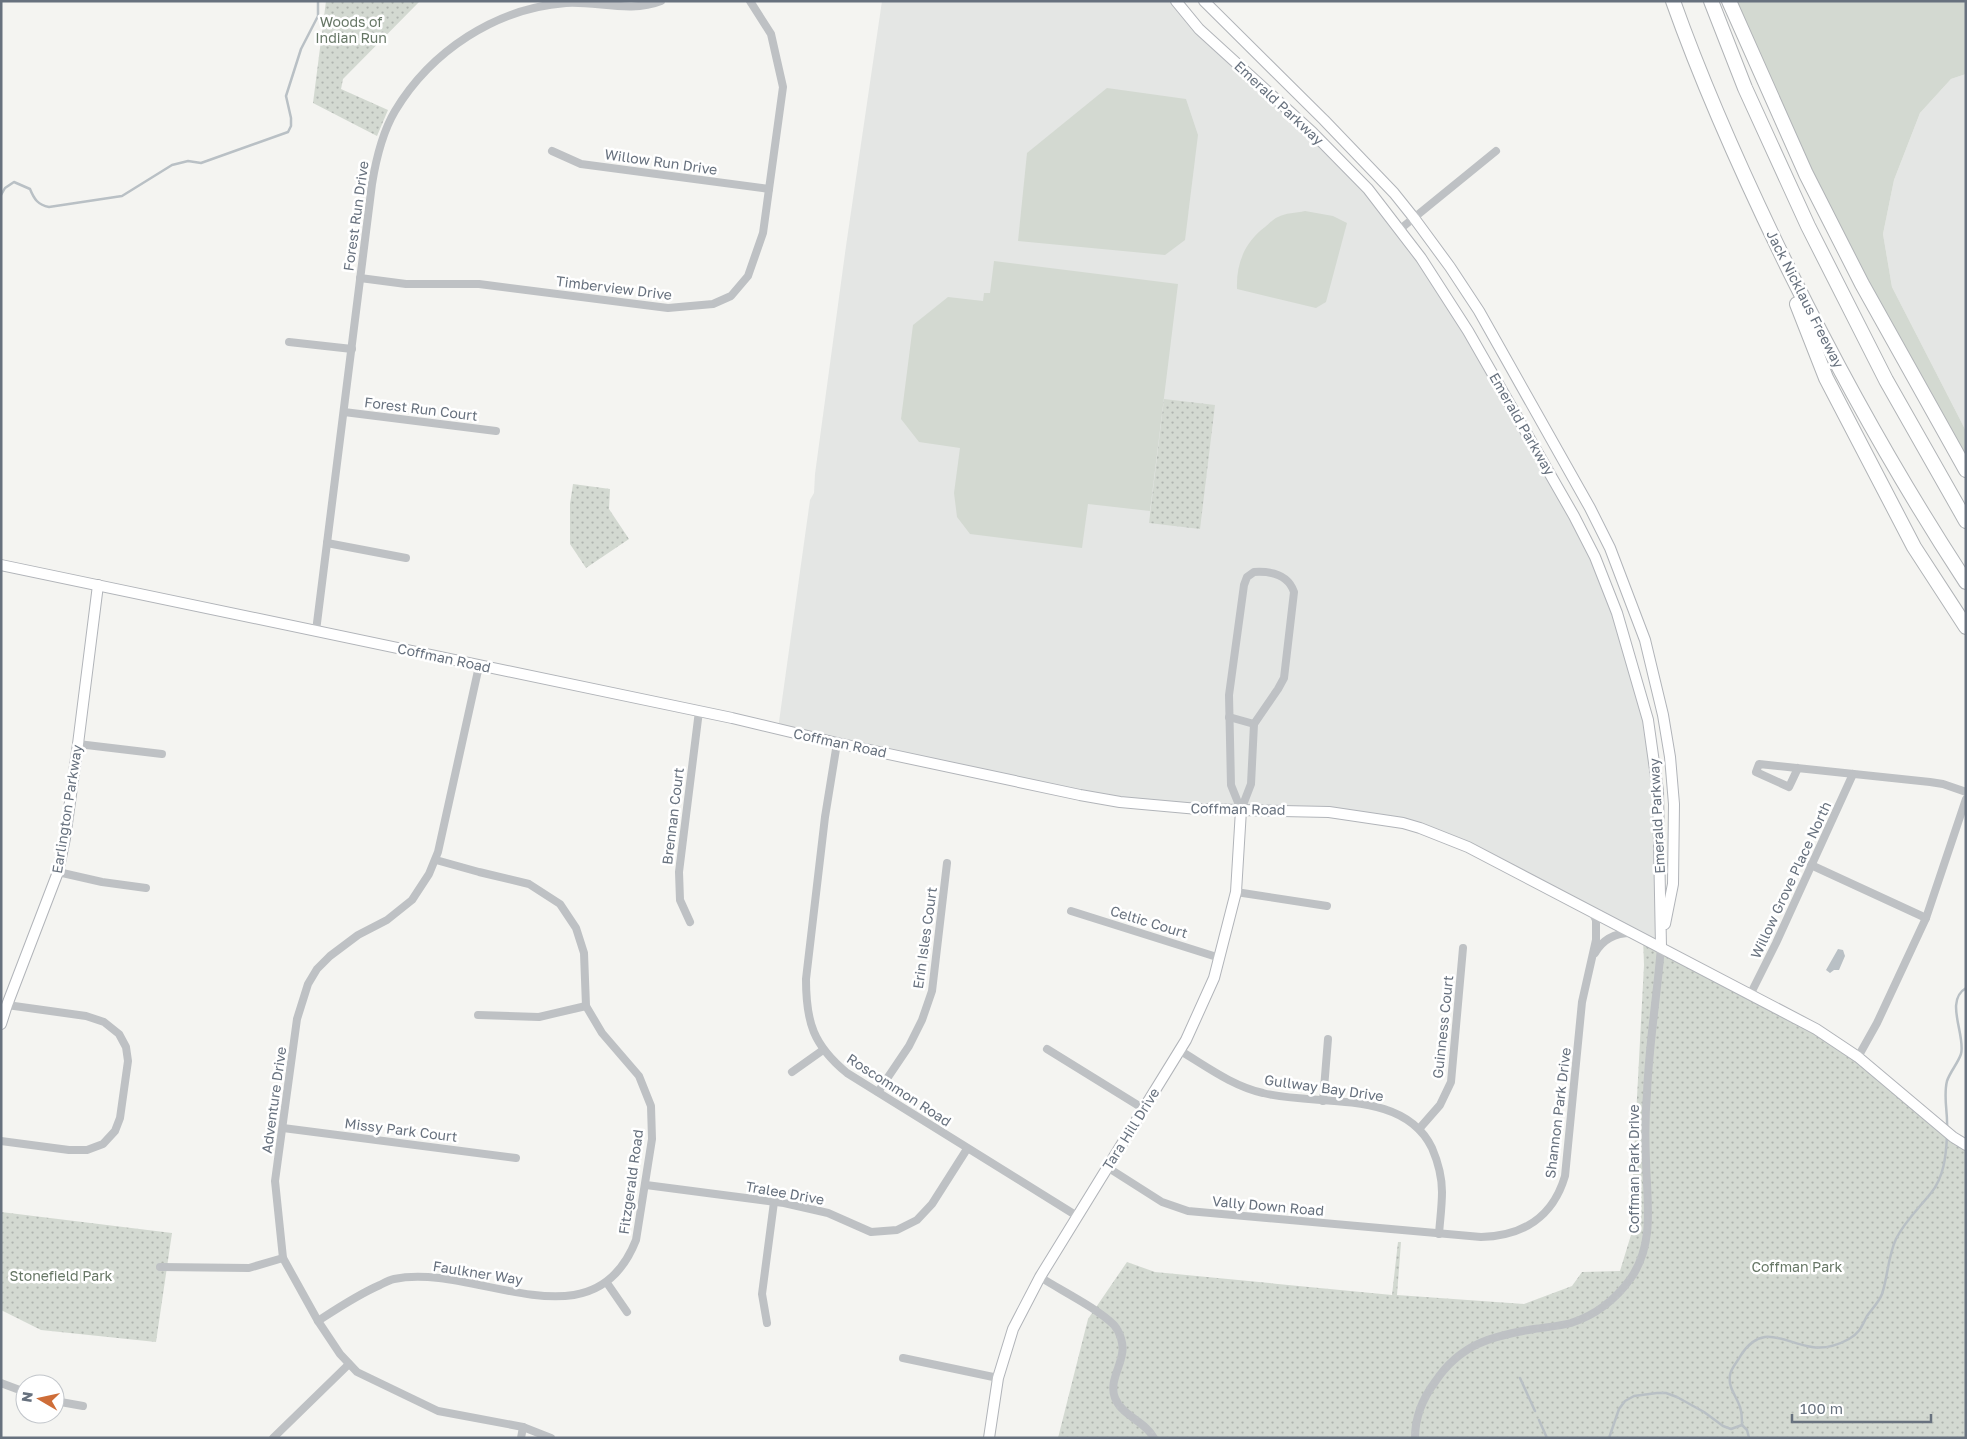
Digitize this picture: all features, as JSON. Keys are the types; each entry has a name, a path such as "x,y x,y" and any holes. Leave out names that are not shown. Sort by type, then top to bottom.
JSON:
{"highway":[{"name":"Jack Nicklaus Freeway","path":"1673,1 1756,204 1821,335 1885,452 1966,582"},
{"path":"1711,1 1745,88 1808,226 1886,380 1966,521"},
{"path":"1729,1 1815,191 1862,284 1966,470"},
{"path":"1756,204 1826,378 1914,547 1966,627"}],"main road":[{"name":"Emerald Parkway","path":"1176,1 1199,29 1312,132 1368,190 1399,230 1420,258 1468,331 1533,442 1595,556 1617,613 1648,720 1654,756 1660,831 1661,947"},
{"name":"Emerald Parkway","path":"1204,1 1394,192 1414,218 1479,311 1590,508 1617,564 1646,640 1663,715 1670,757 1674,804 1673,884 1661,947"},
{"name":"Coffman Road","path":"1,565 699,711 1060,791 1120,802 1198,809 1329,812 1384,819 1420,828 1468,847 1661,947"},
{"name":"Earlington Parkway","path":"1,1024 58,872 66,838 98,585"},
{"name":"Tara Hill Drive","path":"990,1438 998,1378 1013,1329 1040,1278 1077,1216 1186,1040 1214,978 1236,892 1241,810"},
{"path":"1661,947 1816,1029 1858,1058 1953,1137 1966,1145"}],"street":[{"name":"Forest Run Drive","path":"316,631 372,184 376,160 395,111 426,70 450,48 489,23 541,6 586,3 636,7 661,1"},
{"name":"Timberview Drive","path":"360,278 406,284 480,284 668,308 713,304 731,296 748,276 763,233 783,87 771,34 750,1"},
{"name":"Willow Run Drive","path":"552,151 581,164 769,189"},
{"path":"1399,230 1496,151"},
{"path":"288,342 352,349"},
{"name":"Forest Run Court","path":"344,412 496,431"},
{"path":"328,544 406,558"},
{"path":"1254,572 1278,574 1290,582 1294,592 1285,671 1281,684 1254,724 1251,784 1241,810 1231,785 1229,717 1230,690 1245,581 1254,572"},
{"name":"Adventure Drive","path":"479,666 436,860 429,874 412,900 387,920 358,935 330,956 317,969 308,984 297,1019 275,1182 283,1258 318,1322 340,1354 357,1372 438,1412 523,1427 551,1438"},
{"name":"Brennan Court","path":"690,922 680,900 679,872 699,711"},
{"path":"1229,717 1254,724"},
{"name":"Roscommon Road","path":"837,743 825,817 806,980 806,1002 810,1025 823,1050 846,1073 1077,1216"},
{"path":"78,744 162,754"},
{"path":"1798,768 1789,787 1756,772 1760,764 1798,768 1853,774 1942,784 1966,792"},
{"name":"Willow Grove Place North","path":"1750,995 1853,774"},
{"path":"1858,1058 1877,1023 1926,918 1966,799"},
{"name":"Fitzgerald Road","path":"436,860 530,884 560,904 576,928 584,953 586,1006 602,1033 639,1076 651,1106 652,1139 646,1185 636,1240 631,1253 620,1270 607,1283"},
{"name":"Erin Isles Court","path":"878,1092 909,1046 922,1020 932,990 947,863"},
{"path":"1811,865 1926,918"},
{"path":"58,872 102,882 146,888"},
{"path":"1236,892 1327,906"},
{"name":"Celtic Court","path":"1071,911 1220,958"},
{"name":"Shannon Park Drive","path":"1439,1234 1498,1237 1511,1234 1526,1227 1542,1215 1552,1204 1562,1186 1568,1161 1582,1002 1597,934 1596,920 1592,912"},
{"name":"Shannon Park Drive","path":"1592,959 1600,945 1607,939 1623,933 1634,933"},
{"name":"Coffman Park Drive","path":"1415,1438 1419,1413 1426,1395 1448,1364 1484,1340 1499,1335 1570,1323 1598,1310 1616,1297 1631,1278 1643,1257 1649,1225 1645,1148 1647,1091 1661,947"},
{"name":"Guinness Court","path":"1419,1129 1440,1105 1451,1082 1464,948"},
{"path":"1,1141 69,1150 87,1150 103,1144 115,1131 120,1118 128,1061 126,1047 119,1034 104,1022 86,1016 7,1005"},
{"path":"478,1015 539,1017 586,1006"},
{"path":"1323,1101 1328,1039"},
{"path":"1047,1049 1144,1109"},
{"path":"792,1072 823,1050"},
{"name":"Gullway Bay Drive","path":"1179,1050 1231,1082 1247,1089 1280,1097 1370,1105 1386,1109 1403,1117 1419,1129 1437,1159 1441,1174 1442,1192 1439,1234"},
{"name":"Missy Park Court","path":"283,1128 516,1158"},
{"name":"Tralee Drive","path":"646,1185 774,1202 828,1214 871,1232 897,1230 917,1220 932,1204 967,1149"},
{"name":"Vally Down Road","path":"1107,1167 1162,1202 1188,1211 1439,1234"},
{"path":"767,1323 762,1294 774,1202"},
{"path":"160,1267 249,1268 283,1258"},
{"name":"Faulkner Way","path":"318,1322 357,1295 393,1279 433,1277 524,1294 558,1297 585,1293 607,1283"},
{"path":"1040,1278 1094,1310 1113,1324 1122,1340 1123,1350 1114,1381 1113,1391 1116,1401 1127,1414 1146,1427 1154,1438"},
{"path":"607,1283 627,1312"},
{"path":"903,1358 998,1378"},
{"path":"273,1438 349,1364"},
{"path":"1,1383 15,1388"},
{"path":"65,1403 83,1406"},
{"path":"521,1438 523,1427"}],"shaded area":[{"path":"882,1 1176,1 1368,189 1468,331 1606,583 1654,756 1661,947 1468,847 1384,819 1155,806 778,729 810,500 814,493 846,246"},
{"path":"1966,74 1966,431 1892,287 1883,234 1894,180 1920,113 1951,79"},
{"path":"1838,949 1843,950 1845,956 1839,970 1834,970 1830,973 1826,970"}],"green space":[{"name":"Woods of Indian Run","path":"326,1 420,1 343,79 341,89 388,110 377,136 313,103"},
{"path":"1737,1 1966,1 1966,74 1951,79 1920,113 1894,180 1883,234 1892,287 1966,431 1966,456 1901,346 1842,233 1787,118"},
{"path":"1107,88 1186,99 1198,135 1185,240 1165,255 1018,241 1027,153"},
{"path":"1305,211 1333,216 1347,223 1326,302 1316,308 1237,289 1240,262 1252,239 1276,218"},
{"path":"994,261 1178,284 1150,511 1088,504 1082,548 970,534 957,517 954,493 960,448 919,442 901,419 913,325 948,297 983,301 984,293 990,293"},
{"path":"1164,399 1215,405 1200,529 1149,523"},
{"path":"573,484 610,489 609,509 629,539 586,568 570,544 570,504"},
{"name":"Coffman Park","path":"1643,937 1816,1029 1966,1145 1966,1438 1058,1438 1088,1319 1127,1262 1155,1272 1392,1295 1398,1242 1401,1242 1397,1295 1524,1304 1572,1286 1582,1272 1620,1271 1634,1225 1633,1173 1644,965"},
{"name":"Stonefield Park","path":"1,1212 172,1233 156,1342 41,1330 1,1310"}],"waterway":[{"path":"1,195 5,188 14,182 30,189 37,201 49,207 122,196 172,165 188,161 201,163 288,132 291,126 291,118 286,96 301,49 318,16 318,1"},
{"path":"1947,1128 1947,1081 1958,1061 1962,1046 1957,1019 1957,1001 1960,994 1966,988"},
{"path":"1609,1438 1619,1409 1625,1401 1634,1396 1657,1393 1666,1393 1677,1397 1704,1412 1723,1426 1731,1429 1742,1425 1741,1409 1731,1388 1730,1375 1733,1367 1749,1345 1757,1339 1774,1337 1802,1345 1821,1347 1840,1343 1855,1335 1882,1294 1891,1252 1896,1239 1939,1180 1945,1159 1947,1136"},
{"path":"1520,1378 1535,1411"},
{"path":"1539,1420 1547,1438"},
{"path":"1742,1425 1747,1430 1749,1438"}]}
